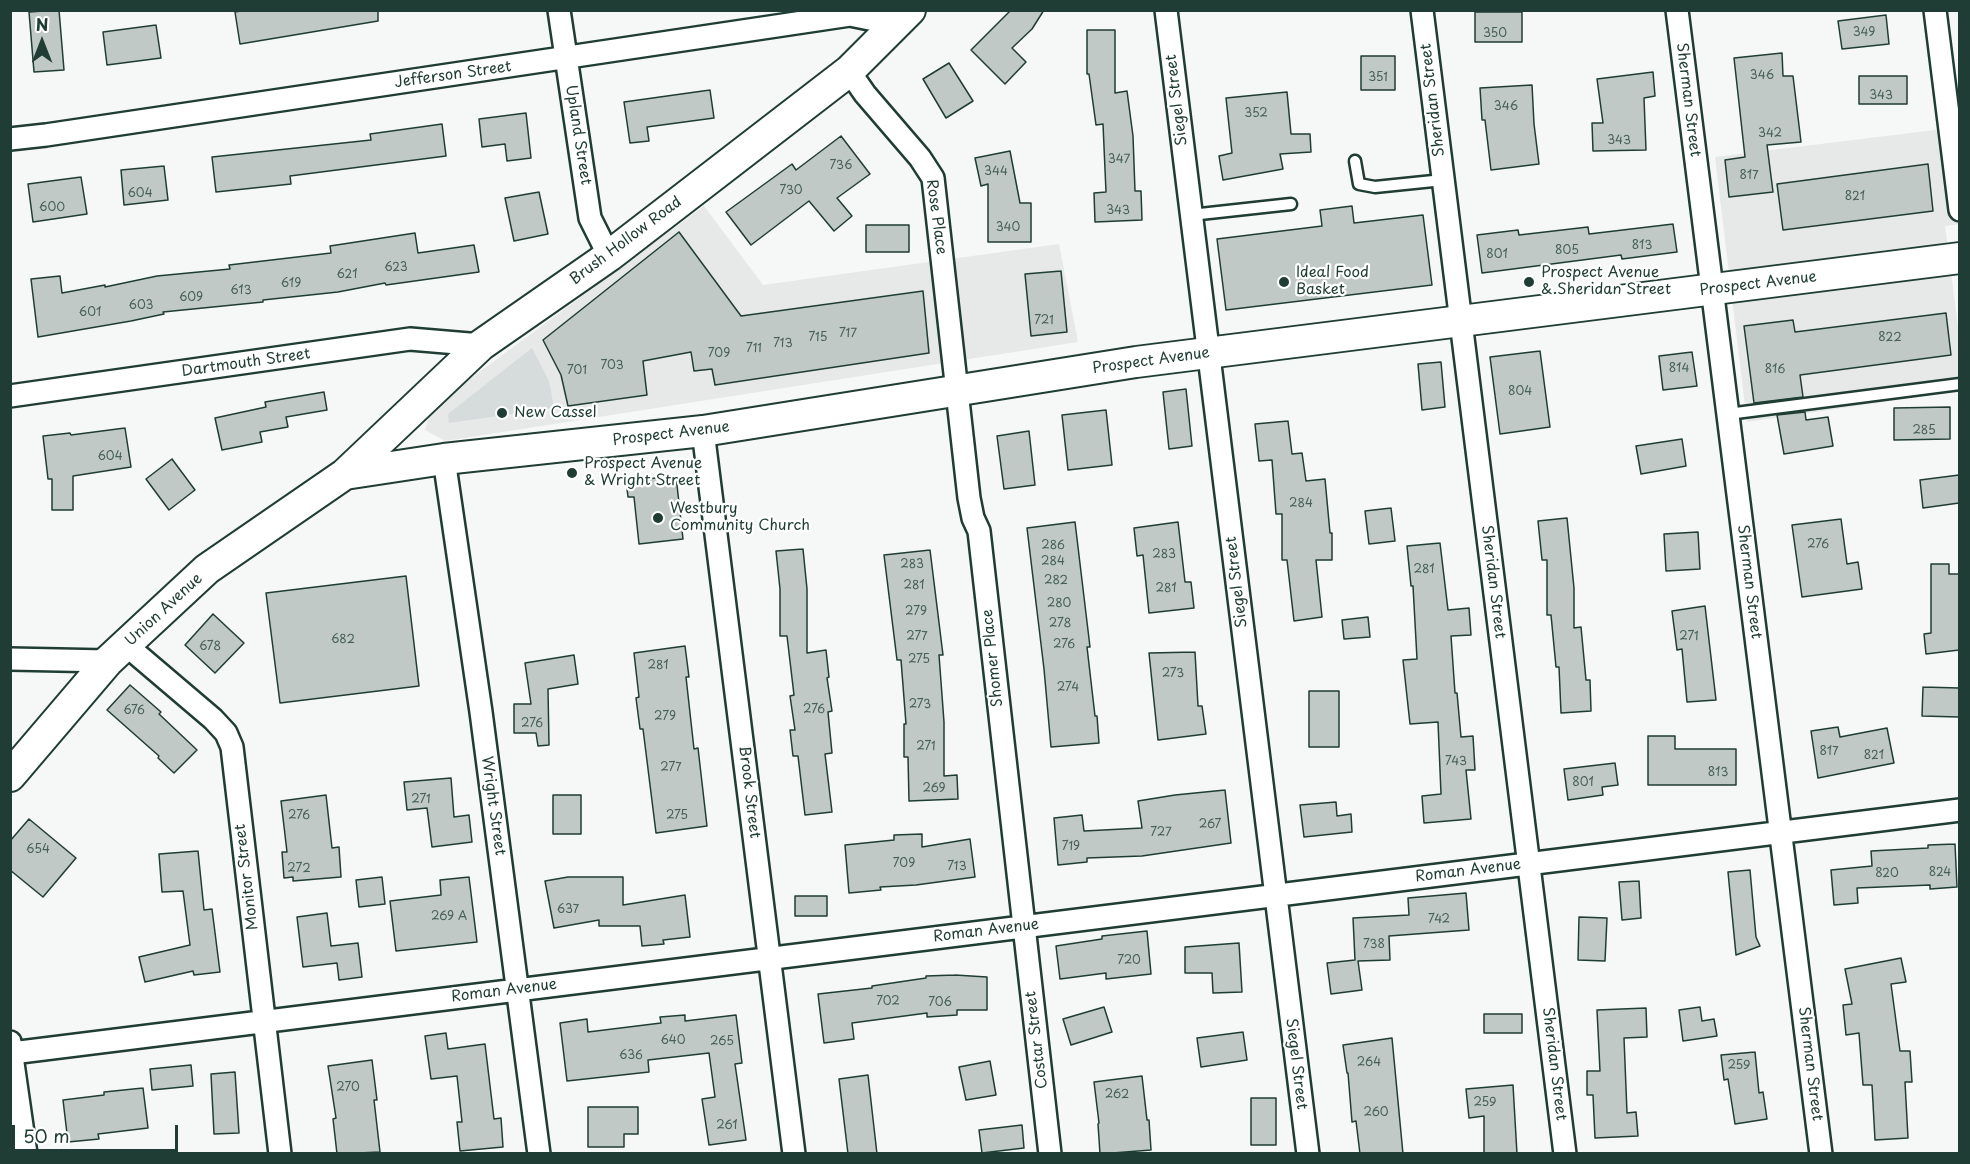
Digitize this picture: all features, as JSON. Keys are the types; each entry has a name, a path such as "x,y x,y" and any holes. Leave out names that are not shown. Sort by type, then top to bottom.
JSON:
{"main road":[{"name":"Brush Hollow Road","path":"345,474 481,345 609,256 849,71 902,17"},
{"name":"Prospect Avenue","path":"345,474 444,459 703,431 1136,362 1959,258"},
{"name":"Union Avenue","path":"10,776 117,653 207,569 345,474"}],"street":[{"name":"Upland Street","path":"559,10 590,218 609,256"},
{"name":"Siegel Street","path":"1166,10 1308,1154"},
{"name":"Sheridan Street","path":"1422,10 1565,1154"},
{"name":"Sherman Street","path":"1677,10 1821,1154"},
{"path":"1935,10 1956,158 1959,210"},
{"name":"Jefferson Street","path":"10,139 850,15 902,17"},
{"name":"Rose Place","path":"849,71 865,94 920,158 933,178 957,392"},
{"name":"Dartmouth Street","path":"10,396 410,339 481,345"},
{"name":"Shomer Place","path":"957,392 969,498 973,518 979,531 1024,926"},
{"name":"Brook Street","path":"703,431 794,1154"},
{"name":"Wright Street","path":"444,459 481,712 539,1154"},
{"path":"10,658 117,653"},
{"name":"Monitor Street","path":"117,653 213,719 226,733 232,747 280,1154"},
{"name":"Roman Avenue","path":"11,1047 265,1022 1959,810"},
{"name":"Costar Street","path":"1024,926 1050,1154"},
{"path":"11,1047 26,1154"}],"lane":[{"path":"1355,161 1359,184 1375,187 1443,180"},
{"path":"1191,214 1291,204"},
{"path":"1728,414 1959,384"}],"shaded area":[{"path":"1959,127 1959,224 1945,226 1959,335 1959,391 1747,422 1715,157"},
{"path":"704,206 763,285 1059,244 1078,342 445,441 425,430 432,407"},
{"path":"532,348 549,381 554,408 449,423 448,414"}],"building":[{"path":"59,10 64,70 34,72 29,12"},
{"path":"246,10 378,10 378,21 240,44 235,12"},
{"path":"1011,10 1044,10 1032,29 1012,48 1026,62 1005,84 971,50"},
{"path":"1475,12 1522,12 1522,42 1475,42"},
{"path":"1886,15 1889,44 1842,49 1838,21"},
{"path":"156,25 161,58 107,65 103,32"},
{"path":"1087,30 1115,30 1115,93 1127,91 1133,136 1135,191 1141,191 1142,220 1095,222 1094,193 1106,192 1103,124 1096,125 1089,74 1087,74"},
{"path":"1782,53 1783,76 1793,76 1801,142 1767,145 1773,192 1729,197 1725,160 1745,157 1734,58"},
{"path":"1361,56 1395,56 1395,90 1361,90"},
{"path":"949,63 973,101 946,118 923,79"},
{"path":"1653,72 1655,96 1644,98 1646,150 1593,151 1592,123 1603,123 1597,79"},
{"path":"1859,76 1907,76 1907,104 1859,104"},
{"path":"1532,85 1539,164 1491,170 1485,120 1482,120 1480,88"},
{"path":"710,90 714,118 647,127 649,141 630,143 624,102"},
{"path":"1287,92 1291,134 1310,134 1311,152 1280,154 1283,169 1223,180 1219,156 1232,153 1226,98"},
{"path":"526,113 531,158 507,161 505,144 482,147 479,119"},
{"path":"442,124 446,156 290,176 291,184 216,192 212,157 371,140 370,134"},
{"path":"841,136 870,174 837,198 852,216 834,231 809,201 751,245 726,212 792,164 796,170"},
{"path":"1010,151 1020,203 1031,203 1031,242 988,242 988,184 981,186 975,158"},
{"path":"1928,164 1933,211 1783,230 1777,184"},
{"path":"164,166 168,200 124,205 121,170"},
{"path":"81,177 87,214 33,222 28,184"},
{"path":"539,192 548,234 514,241 505,198"},
{"path":"1352,206 1354,223 1423,215 1432,285 1226,310 1217,239 1322,226 1320,210"},
{"path":"1673,224 1677,252 1622,259 1621,255 1482,273 1477,235 1518,230 1519,235 1588,227 1589,234"},
{"path":"866,225 909,225 909,252 866,252"},
{"path":"679,232 741,316 923,291 929,353 715,385 712,369 694,371 691,352 643,361 647,395 568,406 561,375 543,340"},
{"path":"415,233 418,253 474,245 479,272 386,285 385,283 338,292 263,300 263,302 163,312 164,314 131,321 38,337 31,279 60,276 62,293 157,276 230,269 229,265 331,253 330,246"},
{"path":"1061,271 1067,332 1031,336 1025,274"},
{"path":"1946,313 1951,355 1800,375 1803,397 1754,403 1744,326 1793,320 1795,332"},
{"path":"1540,351 1550,427 1500,434 1490,357"},
{"path":"1692,352 1697,386 1663,390 1659,356"},
{"path":"1441,362 1445,407 1422,410 1418,364"},
{"path":"1186,389 1192,446 1169,449 1163,392"},
{"path":"324,392 327,410 286,417 288,427 260,432 262,442 222,450 215,418 266,407 265,402"},
{"path":"1950,407 1950,439 1894,440 1894,408"},
{"path":"1106,410 1112,465 1068,470 1062,415"},
{"path":"1805,412 1806,420 1828,417 1833,446 1784,454 1777,415"},
{"path":"1288,421 1292,454 1302,453 1306,481 1325,479 1330,533 1332,533 1332,560 1316,560 1322,617 1294,621 1287,560 1282,560 1282,514 1276,514 1272,460 1259,461 1255,424"},
{"path":"125,428 131,467 73,476 73,510 52,510 52,479 48,479 43,436"},
{"path":"1029,431 1035,485 1004,489 997,436"},
{"path":"1682,439 1686,466 1641,474 1636,446"},
{"path":"172,459 195,490 169,510 146,479"},
{"path":"1959,475 1959,503 1923,508 1920,480"},
{"name":"Westbury Community Church","path":"676,476 683,539 639,544 634,497 628,497 626,481"},
{"path":"1391,508 1395,541 1369,544 1365,511"},
{"path":"1567,518 1574,588 1574,628 1581,627 1586,680 1590,680 1591,711 1561,713 1559,667 1556,667 1551,615 1547,615 1547,560 1542,560 1538,521"},
{"path":"1841,519 1847,564 1858,562 1862,589 1802,597 1792,525"},
{"path":"1075,522 1099,743 1051,747 1027,528"},
{"path":"1178,522 1185,582 1191,582 1194,608 1149,613 1143,555 1137,556 1134,528"},
{"path":"1698,532 1700,569 1666,571 1664,534"},
{"path":"1440,543 1448,610 1469,608 1471,635 1451,636 1461,737 1473,736 1475,770 1466,770 1471,819 1424,823 1422,796 1441,794 1438,722 1410,724 1403,660 1417,659 1413,586 1411,586 1407,546"},
{"path":"803,549 807,589 807,653 826,650 832,711 828,712 832,753 825,754 832,812 805,815 798,756 793,756 790,730 795,730 790,696 794,695 787,636 780,636 780,589 776,551"},
{"path":"930,550 943,655 939,655 944,722 944,776 957,775 958,799 909,801 908,757 904,757 904,724 906,724 901,660 897,660 884,555"},
{"path":"1931,564 1949,564 1949,574 1959,574 1959,650 1926,654 1924,634 1931,633"},
{"path":"406,576 419,686 280,703 266,593"},
{"path":"1705,606 1716,700 1687,702 1682,649 1677,650 1672,611"},
{"path":"213,614 244,643 215,673 185,645"},
{"path":"1368,617 1370,637 1344,639 1342,620"},
{"path":"685,646 694,749 698,748 707,826 656,833 643,729 640,729 636,698 639,697 634,653"},
{"path":"1195,652 1198,706 1202,706 1206,734 1158,740 1149,653"},
{"path":"574,655 578,684 548,689 549,745 538,746 536,733 514,733 514,704 531,704 525,663"},
{"path":"130,685 161,712 159,714 197,750 174,773 158,758 159,756 107,710"},
{"path":"1923,687 1959,688 1959,717 1922,716"},
{"path":"1309,691 1339,691 1339,747 1309,747"},
{"path":"1838,727 1840,737 1887,728 1894,763 1818,778 1811,731"},
{"path":"1648,736 1675,736 1675,749 1736,749 1736,785 1648,785"},
{"path":"1615,763 1618,785 1602,787 1603,795 1568,800 1564,769"},
{"path":"451,778 454,817 469,815 472,842 432,847 427,808 407,810 404,782"},
{"path":"1225,790 1231,843 1142,856 1087,858 1087,862 1058,865 1054,818 1082,815 1084,831 1142,828 1138,801"},
{"path":"326,795 332,848 339,847 341,877 293,881 293,877 284,878 282,852 287,852 281,801"},
{"path":"553,795 581,795 581,834 553,834"},
{"path":"1336,802 1337,816 1351,814 1352,832 1304,837 1300,805"},
{"path":"29,819 76,858 43,897 10,870 10,841"},
{"path":"922,834 922,847 970,839 975,877 880,887 881,890 849,893 845,845 894,840 894,835"},
{"path":"1955,844 1957,887 1930,889 1930,885 1857,888 1858,903 1834,905 1831,870 1872,866 1871,851"},
{"path":"198,851 204,910 212,909 220,972 194,975 193,971 145,982 139,957 190,945 183,891 162,892 159,854"},
{"path":"1750,870 1756,937 1760,946 1736,955 1728,872"},
{"path":"382,877 385,904 359,907 356,880"},
{"path":"469,877 477,942 396,951 390,901 441,895 440,880"},
{"path":"568,877 623,877 623,905 685,895 690,937 663,940 664,944 642,946 640,926 599,926 599,920 554,928 545,881"},
{"path":"1639,881 1641,918 1622,920 1619,882"},
{"path":"1466,893 1469,930 1389,936 1390,960 1358,961 1362,990 1331,994 1327,963 1355,960 1353,918 1409,915 1408,898"},
{"path":"795,896 827,896 827,916 795,916"},
{"path":"327,913 331,946 358,943 362,977 339,980 337,963 303,967 297,917"},
{"path":"1579,917 1607,918 1605,961 1578,960"},
{"path":"1147,931 1151,974 1106,979 1106,973 1060,979 1056,946 1102,939 1102,936"},
{"path":"1239,943 1242,992 1213,993 1212,973 1185,973 1185,947"},
{"path":"1901,958 1906,982 1891,984 1900,1051 1910,1051 1912,1082 1905,1082 1908,1138 1875,1140 1872,1085 1863,1085 1859,1033 1846,1035 1843,1005 1852,1004 1845,969"},
{"path":"926,976 987,977 987,1010 957,1010 957,1015 927,1017 927,1013 852,1023 854,1039 824,1043 818,994 872,988 872,986 926,978"},
{"path":"1104,1007 1112,1032 1071,1045 1063,1019"},
{"path":"1700,1007 1702,1021 1714,1019 1717,1036 1683,1041 1679,1010"},
{"path":"1646,1008 1647,1037 1624,1038 1627,1113 1636,1112 1638,1136 1595,1138 1593,1095 1587,1095 1587,1071 1600,1071 1597,1010"},
{"path":"1484,1014 1522,1014 1522,1033 1484,1033"},
{"path":"685,1015 685,1021 736,1015 742,1063 735,1064 746,1140 709,1145 702,1099 715,1097 709,1053 648,1060 649,1072 567,1081 560,1023 587,1019 588,1032 661,1023 660,1017"},
{"path":"1243,1032 1247,1060 1201,1067 1197,1038"},
{"path":"446,1033 448,1049 485,1044 494,1119 501,1118 503,1147 460,1151 457,1122 462,1122 457,1076 431,1079 425,1036"},
{"path":"1392,1038 1403,1154 1360,1154 1356,1121 1352,1122 1343,1045"},
{"path":"1755,1052 1759,1093 1763,1092 1767,1119 1735,1124 1728,1079 1724,1080 1721,1055"},
{"path":"372,1060 380,1152 337,1154 333,1119 336,1118 328,1066"},
{"path":"990,1061 996,1095 966,1100 959,1067"},
{"path":"191,1065 193,1086 152,1090 150,1069"},
{"path":"235,1072 239,1133 214,1134 211,1074"},
{"path":"868,1075 877,1154 848,1154 839,1079"},
{"path":"1142,1076 1151,1150 1100,1154 1094,1082"},
{"path":"1513,1085 1517,1154 1484,1154 1484,1116 1469,1118 1466,1089"},
{"path":"143,1088 148,1128 98,1134 99,1139 68,1142 63,1100 104,1095 104,1092"},
{"path":"1251,1098 1276,1098 1276,1145 1251,1145"},
{"path":"588,1107 638,1107 638,1134 624,1134 624,1147 588,1147"},
{"path":"1022,1125 1024,1148 982,1153 979,1130"}],"place":[{"name":"Ideal Food Basket","path":"1284,282"},
{"name":"Prospect Avenue & Sheridan Street","path":"1529,282"},
{"name":"New Cassel","path":"502,413"},
{"name":"Prospect Avenue & Wright Street","path":"572,473"},
{"name":"Westbury Community Church","path":"658,518"}]}
